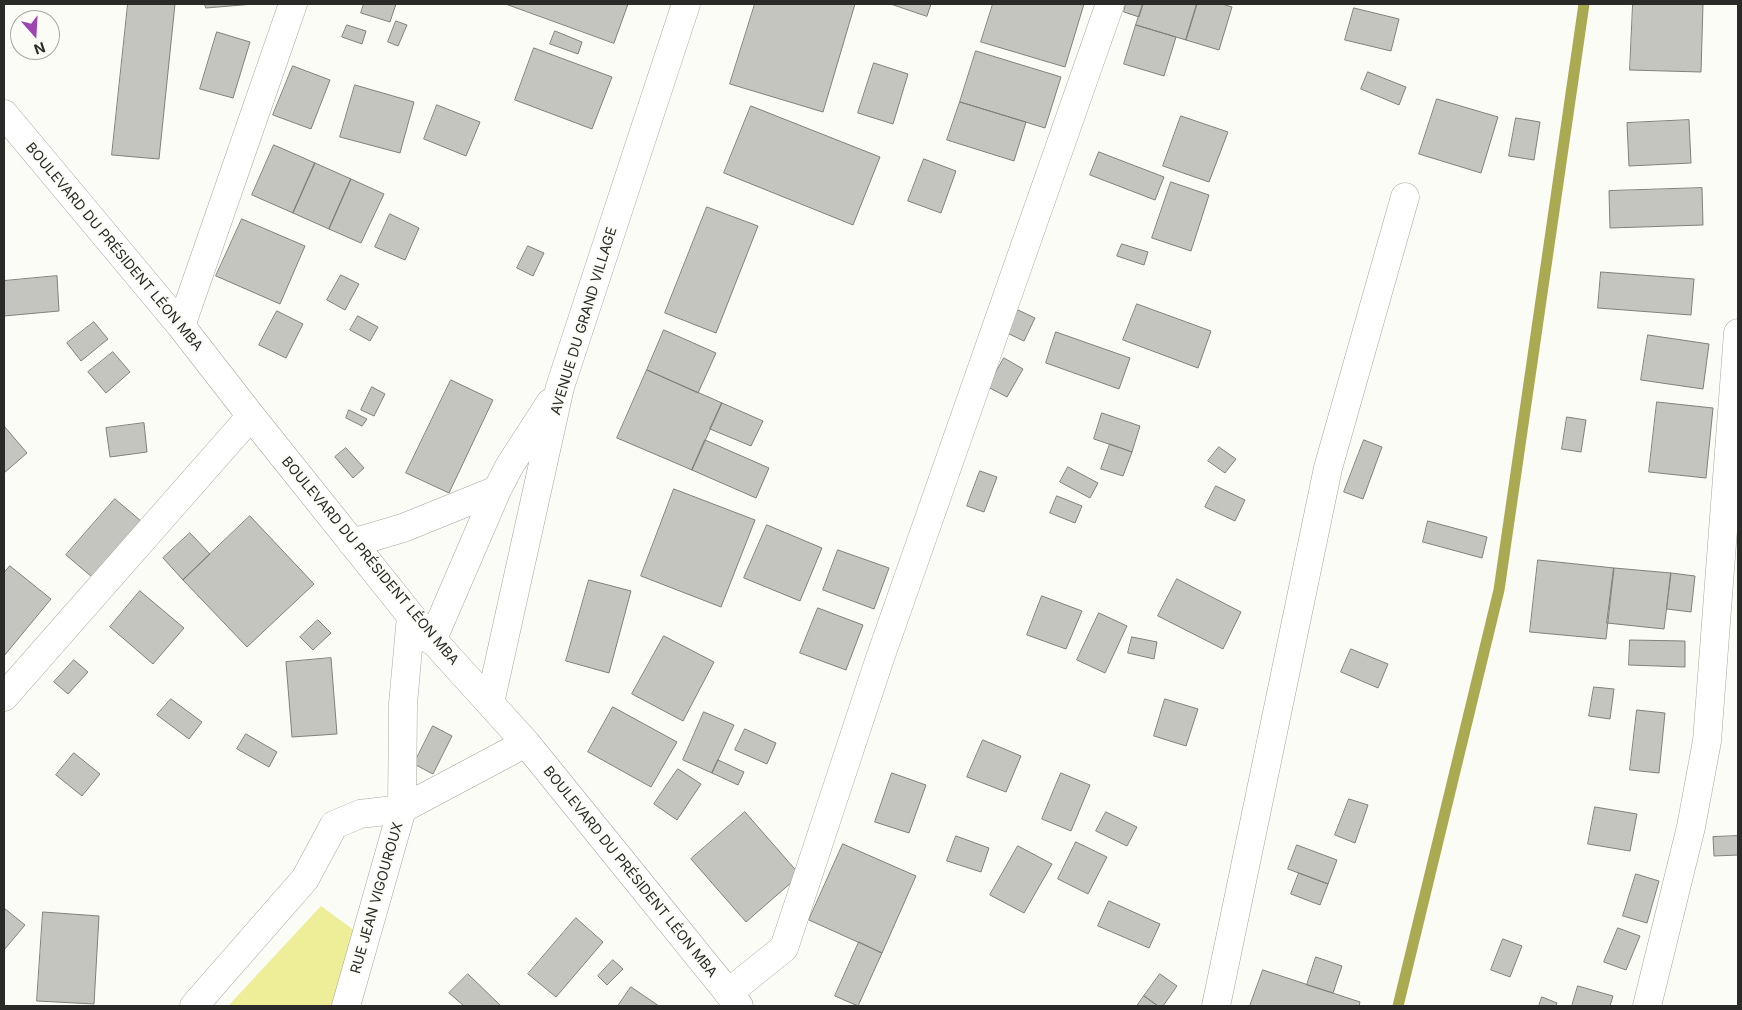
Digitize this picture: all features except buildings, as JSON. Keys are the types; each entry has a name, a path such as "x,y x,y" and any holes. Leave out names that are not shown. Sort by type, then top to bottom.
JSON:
{"street":[{"path":"182,326 293,4"},
{"name":"AVENUE DU GRAND VILLAGE","path":"490,703 560,387 686,4"},
{"path":"733,1000 784,948 878,661 1110,4"},
{"name":"BOULEVARD DU PRÉSIDENT LÉON MBA","path":"4,114 182,326 251,416 411,616 526,743 733,1000"},
{"path":"1216,1006 1328,468 1405,197"},
{"path":"1647,1006 1691,826 1707,741 1738,334"},
{"path":"432,640 497,490 510,465 560,387"},
{"path":"4,697 251,416"},
{"path":"352,543 403,528 497,490"},
{"path":"194,1006 305,880 334,825 360,814 402,809 403,704 411,616"},
{"name":"RUE JEAN VIGOUROUX","path":"346,1006 402,809 526,743"}],"green space":[{"path":"321,906 366,939 342,1006 228,1006"}],"waterway":[{"path":"1398,1006 1499,590 1584,4"}]}
